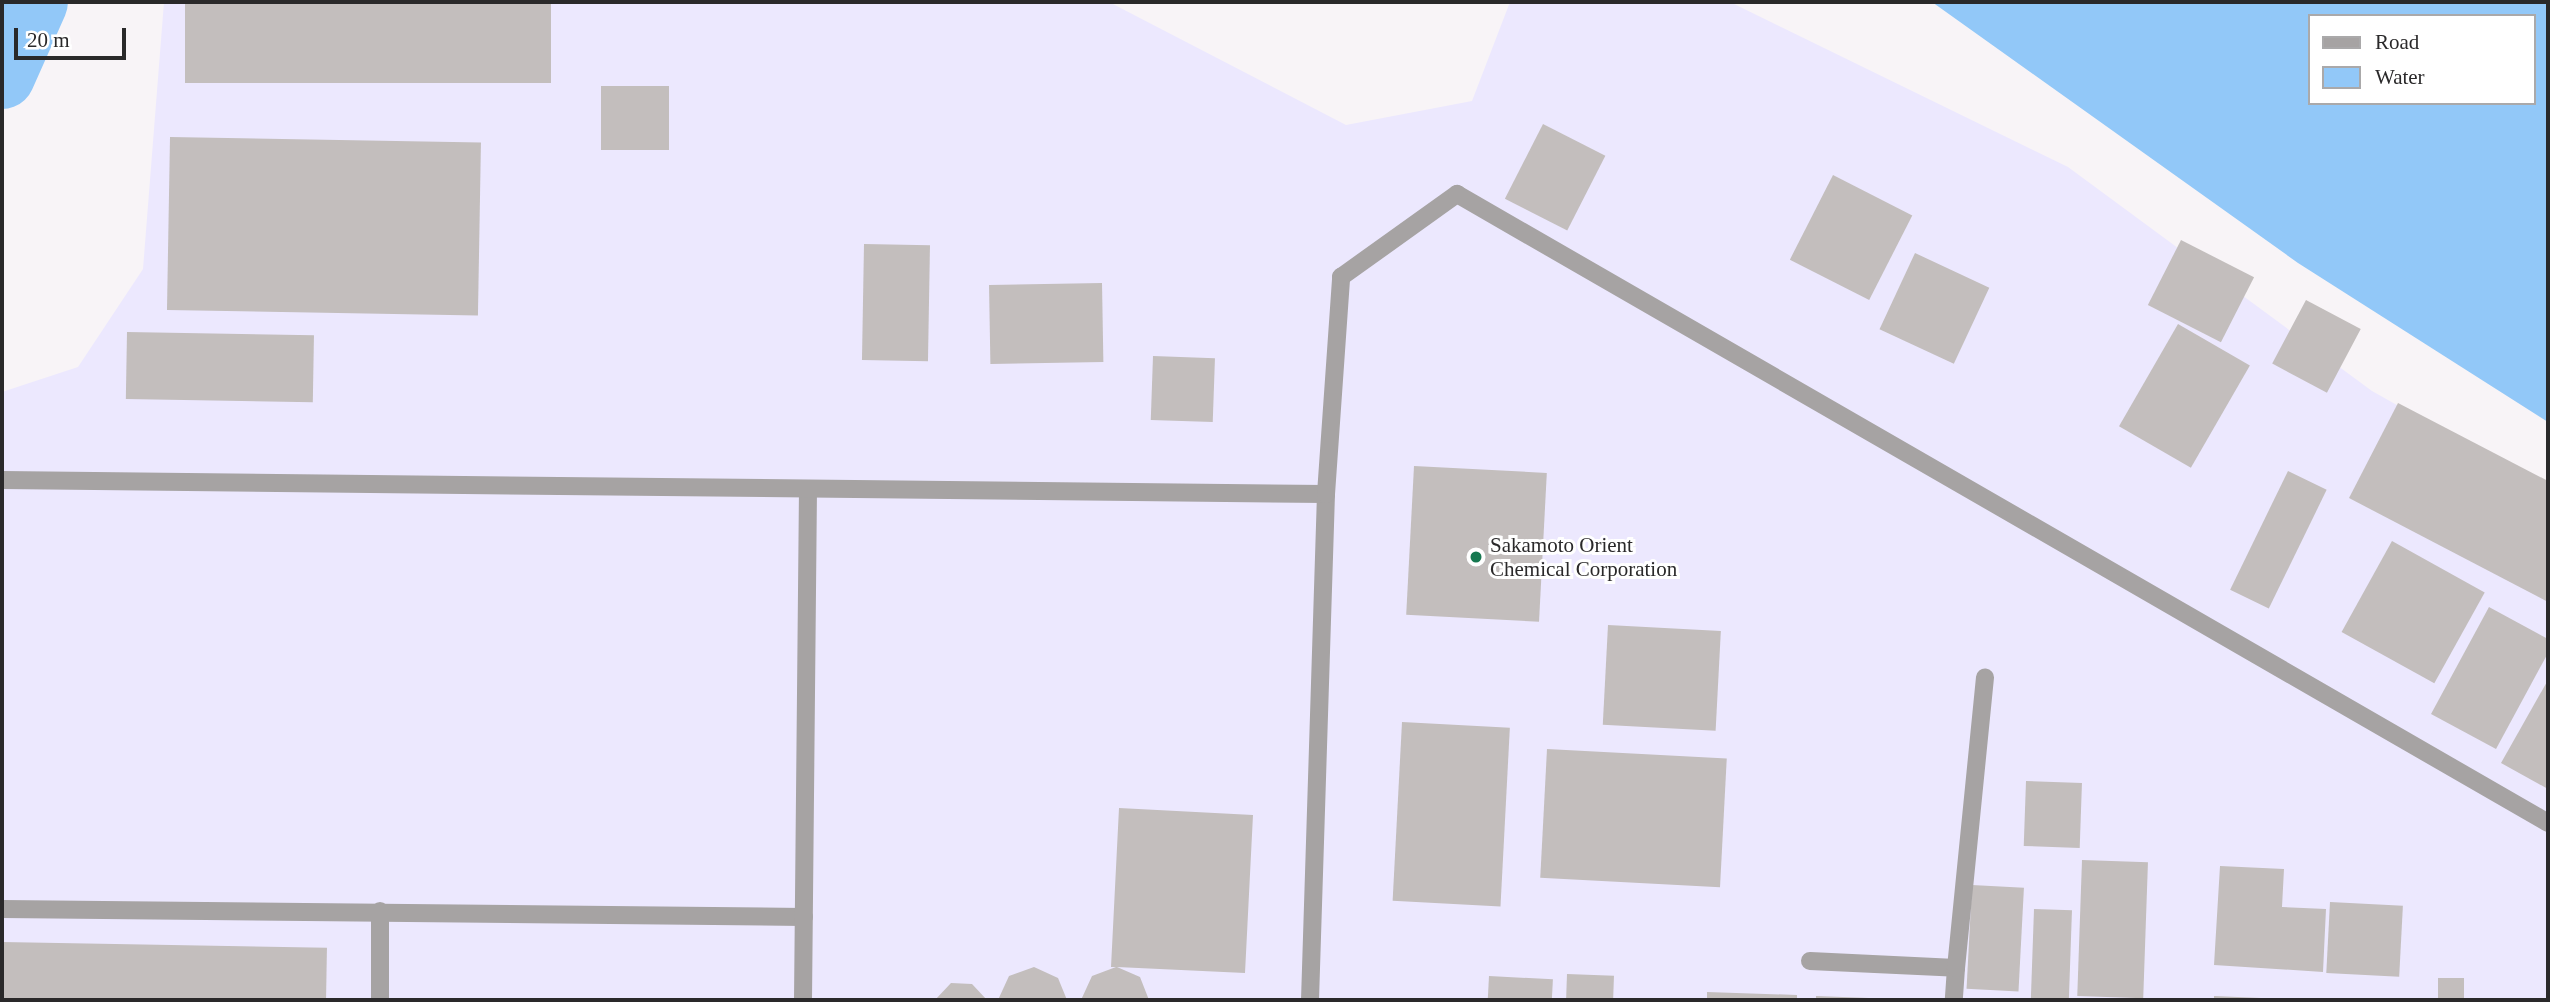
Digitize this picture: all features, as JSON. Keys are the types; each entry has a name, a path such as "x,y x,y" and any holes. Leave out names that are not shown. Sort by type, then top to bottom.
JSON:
{"street":[{"path":"1310,1000 1326,494 1341,277 1457,194 2548,823"},
{"path":"2,480 808,492 1326,494"},
{"path":"803,1000 808,492"},
{"path":"1954,1000 1985,677"},
{"path":"2,909 380,911 804,918"},
{"path":"380,911 380,1000"},
{"path":"1810,961 1956,968"}],"shaded area":[{"path":"164,2 1109,2 1346,125 1472,101 1510,2 1730,2 2068,167 2372,391 2548,490 2548,1000 2,1000 2,392 78,367 143,269"}],"water":[{"path":"1932,2 2548,2 2548,422 2298,263"}],"building":[{"path":"185,2 551,2 551,83 185,83"},
{"path":"601,86 669,86 669,150 601,150"},
{"path":"1543,124 1605,156 1567,231 1505,199"},
{"path":"170,137 481,142 478,315 167,310"},
{"path":"1833,175 1912,215 1869,300 1790,260"},
{"path":"2181,240 2254,277 2221,342 2148,305"},
{"path":"864,244 930,245 928,361 862,360"},
{"path":"1915,253 1989,288 1954,364 1880,329"},
{"path":"1102,283 1103,362 990,364 989,285"},
{"path":"2306,300 2361,329 2327,393 2272,364"},
{"path":"2178,324 2250,366 2191,468 2119,426"},
{"path":"127,332 314,335 313,402 126,399"},
{"path":"1153,356 1215,358 1213,422 1151,420"},
{"path":"2398,403 2548,481 2548,602 2349,498"},
{"path":"1414,466 1547,473 1539,622 1406,615"},
{"path":"2288,471 2327,490 2269,608 2230,590"},
{"path":"2392,541 2485,592 2434,683 2342,632"},
{"path":"2489,607 2548,639 2548,653 2496,749 2431,714"},
{"path":"1608,625 1721,631 1716,731 1603,725"},
{"path":"2548,680 2548,789 2501,763"},
{"path":"1402,722 1510,728 1500,906 1393,901"},
{"path":"1547,749 1727,758 1720,887 1540,878"},
{"path":"2026,781 2082,783 2080,848 2024,846"},
{"path":"1119,808 1253,815 1245,973 1117,967 1140,977 1149,1000 1081,1000 1092,976 1116,967 1111,967"},
{"path":"2082,860 2148,862 2143,998 2077,996"},
{"path":"2220,866 2284,869 2282,907 2326,909 2323,972 2214,965"},
{"path":"1972,885 2024,888 2018,992 1967,989"},
{"path":"2330,902 2403,906 2399,977 2326,973"},
{"path":"2034,909 2072,910 2069,1000 2031,1000"},
{"path":"2,942 327,948 326,1000 2,1000"},
{"path":"1034,967 1058,978 1067,1000 998,1000 1009,976"},
{"path":"1567,974 1614,976 1613,1000 1566,1000"},
{"path":"1489,976 1553,979 1552,1000 1488,1000"},
{"path":"2438,978 2464,978 2464,1000 2438,1000"},
{"path":"951,983 972,984 987,1000 935,1000"},
{"path":"1707,992 1797,995 1797,1000 1707,1000"},
{"path":"1816,996 1869,998 1869,1000 1816,1000"},
{"path":"2214,996 2261,998 2261,1000 2214,1000"}],"waterway":[{"path":"2,76 35,2"}],"place":[{"name":"Sakamoto Orient Chemical Corporation","path":"1476,557"}]}
